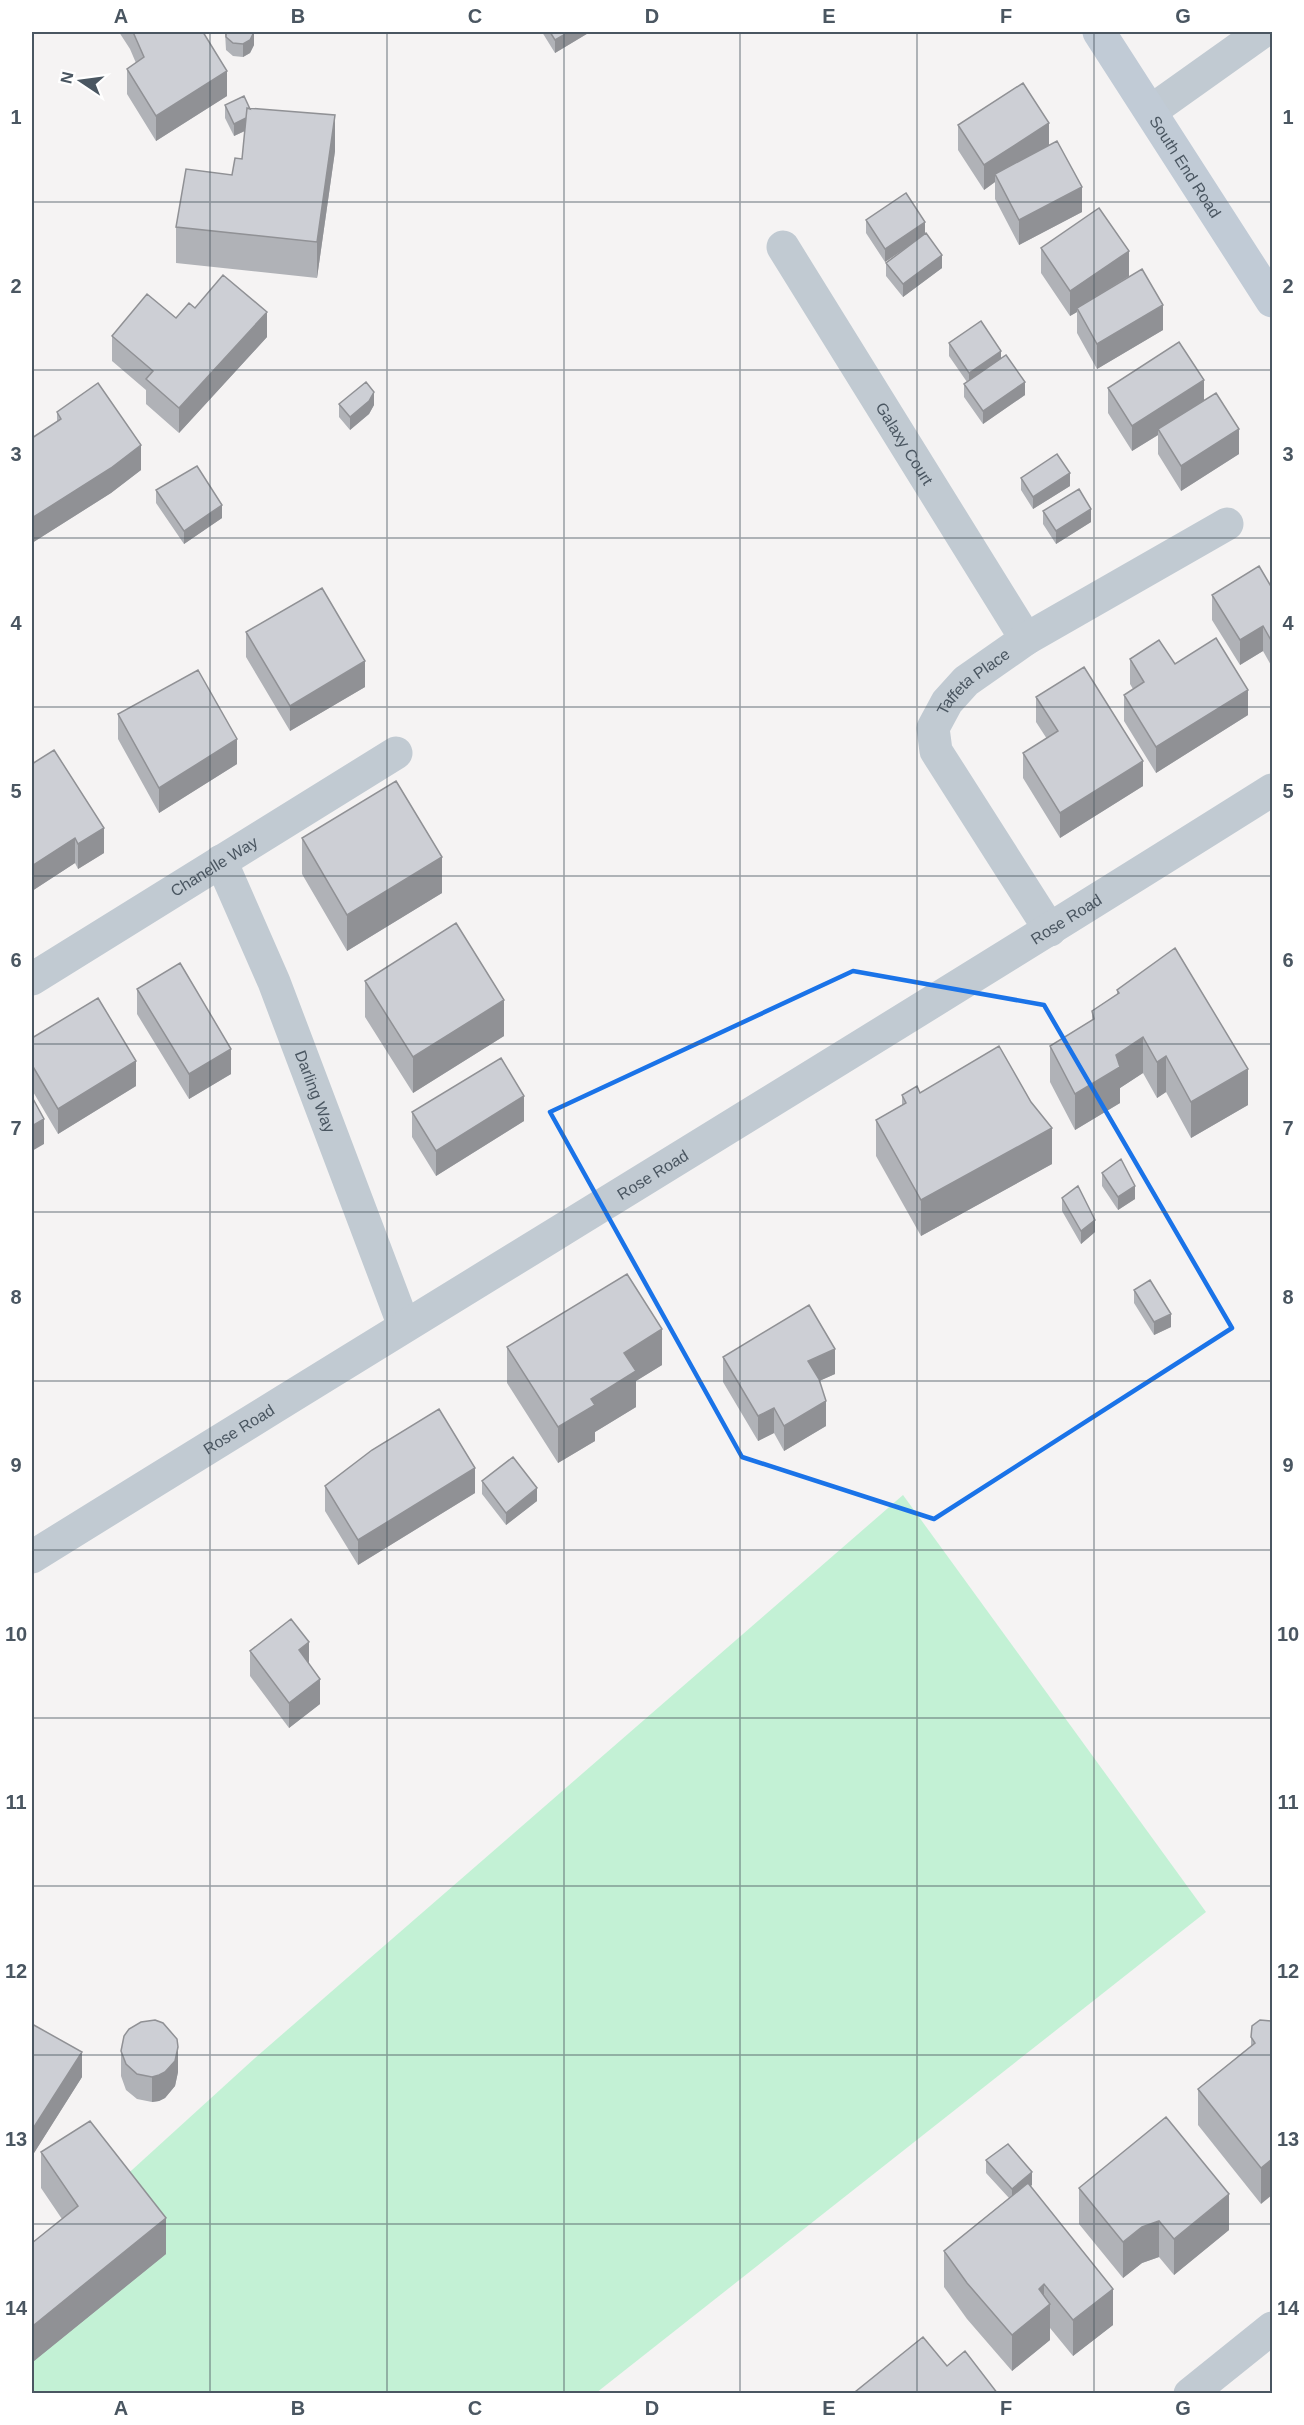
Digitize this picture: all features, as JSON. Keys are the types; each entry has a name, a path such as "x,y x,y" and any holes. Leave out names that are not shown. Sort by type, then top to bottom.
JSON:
{"main road":[{"name":"South End Road","path":"1099,32 1272,301"}],"street":[{"path":"1151,111 1262,32"},
{"name":"Galaxy Court","path":"783,247 1026,639"},
{"name":"Taffeta Place","path":"1050,930 936,752 933,728 947,702 966,681 1026,639 1227,524"},
{"name":"Chanelle Way","path":"32,979 396,753"},
{"name":"Rose Road","path":"32,1557 1050,930 1272,790"},
{"name":"Darling Way","path":"221,861 273,982 404,1326"},
{"path":"1190,2394 1272,2328"}],"highlighted area":[{"path":"853,971 1044,1005 1232,1328 934,1519 742,1457 550,1112"}],"green space":[{"path":"903,1495 1206,1912 596,2393 32,2394 32,2261 255,2058"}],"building":[{"path":"133,32 203,32 227,71 156,116 127,69 144,57"},
{"path":"226,32 254,32 250,40 243,44 233,43 226,37"},
{"path":"550,32 569,32 555,40"},
{"path":"1023,83 1049,123 984,165 958,125"},
{"path":"244,96 250,109 247,108 246,118 234,124 225,105"},
{"path":"247,108 335,115 317,242 176,227 186,169 232,175 235,158 242,159"},
{"path":"1057,141 1082,187 1019,220 995,174"},
{"path":"906,193 925,222 885,249 866,220"},
{"path":"1099,208 1129,251 1070,291 1041,248"},
{"path":"926,233 942,255 903,284 886,263"},
{"path":"1142,269 1163,305 1097,344 1077,308"},
{"path":"223,275 267,312 179,408 146,379 153,371 112,336 147,294 176,318 189,303 195,308"},
{"path":"981,321 1001,351 969,373 949,343"},
{"path":"1179,342 1204,380 1132,426 1108,388"},
{"path":"1006,355 1025,382 983,411 964,384"},
{"path":"366,382 374,392 369,401 350,417 339,404"},
{"path":"98,383 141,445 111,468 32,518 32,438 61,419 57,412"},
{"path":"1216,393 1239,429 1181,466 1158,429"},
{"path":"1057,454 1070,473 1033,497 1021,478"},
{"path":"197,466 222,505 184,531 156,490"},
{"path":"1079,489 1091,509 1056,531 1043,511"},
{"path":"1259,566 1272,588 1272,642 1263,626 1240,640 1212,595"},
{"path":"322,588 365,661 290,706 246,632"},
{"path":"1216,638 1248,690 1156,747 1124,695 1144,682 1130,659 1159,640 1175,664"},
{"path":"1084,667 1143,761 1060,813 1023,753 1058,731 1036,697"},
{"path":"198,670 237,739 159,788 118,714"},
{"path":"54,750 104,828 78,844 75,838 32,866 32,764"},
{"path":"396,781 442,857 347,915 302,838"},
{"path":"456,923 504,1000 413,1057 365,981"},
{"path":"1175,948 1248,1069 1191,1102 1166,1056 1157,1062 1143,1037 1116,1055 1120,1067 1075,1094 1050,1046 1094,1019 1092,1011 1119,993 1117,990"},
{"path":"180,963 231,1049 189,1074 137,989"},
{"path":"98,998 136,1061 58,1109 32,1065 32,1038"},
{"path":"999,1046 1031,1102 1052,1128 921,1200 876,1120 906,1103 902,1095 917,1086 920,1093"},
{"path":"501,1058 524,1096 436,1151 412,1112"},
{"path":"32,1097 44,1119 32,1126"},
{"path":"1121,1159 1135,1186 1118,1197 1102,1173"},
{"path":"1078,1186 1095,1220 1081,1231 1062,1198"},
{"path":"627,1274 662,1329 624,1353 636,1371 591,1399 595,1405 558,1427 507,1347"},
{"path":"1150,1280 1171,1314 1154,1322 1134,1290"},
{"path":"809,1305 835,1349 808,1361 819,1379 826,1401 784,1426 774,1408 758,1416 723,1357"},
{"path":"439,1409 475,1468 358,1540 325,1486 372,1450"},
{"path":"513,1457 537,1488 506,1513 482,1481"},
{"path":"291,1619 309,1642 299,1650 320,1679 289,1703 250,1651"},
{"path":"155,2020 163,2023 177,2039 178,2047 175,2061 165,2072 152,2077 137,2074 126,2064 121,2051 124,2036 129,2029 141,2022"},
{"path":"1260,2020 1272,2022 1272,2159 1261,2168 1198,2089 1255,2043 1251,2037 1252,2026"},
{"path":"32,2024 82,2052 34,2127 32,2126"},
{"path":"1166,2117 1229,2194 1174,2239 1159,2221 1142,2227 1123,2242 1079,2188"},
{"path":"90,2121 166,2218 34,2325 32,2321 32,2243 78,2206 41,2152"},
{"path":"1008,2144 1032,2172 1012,2189 986,2160"},
{"path":"1028,2183 1113,2289 1073,2320 1044,2284 1039,2289 1050,2304 1012,2335 967,2283 944,2251"},
{"path":"923,2337 947,2366 965,2351 998,2394 856,2394 855,2392"}]}
